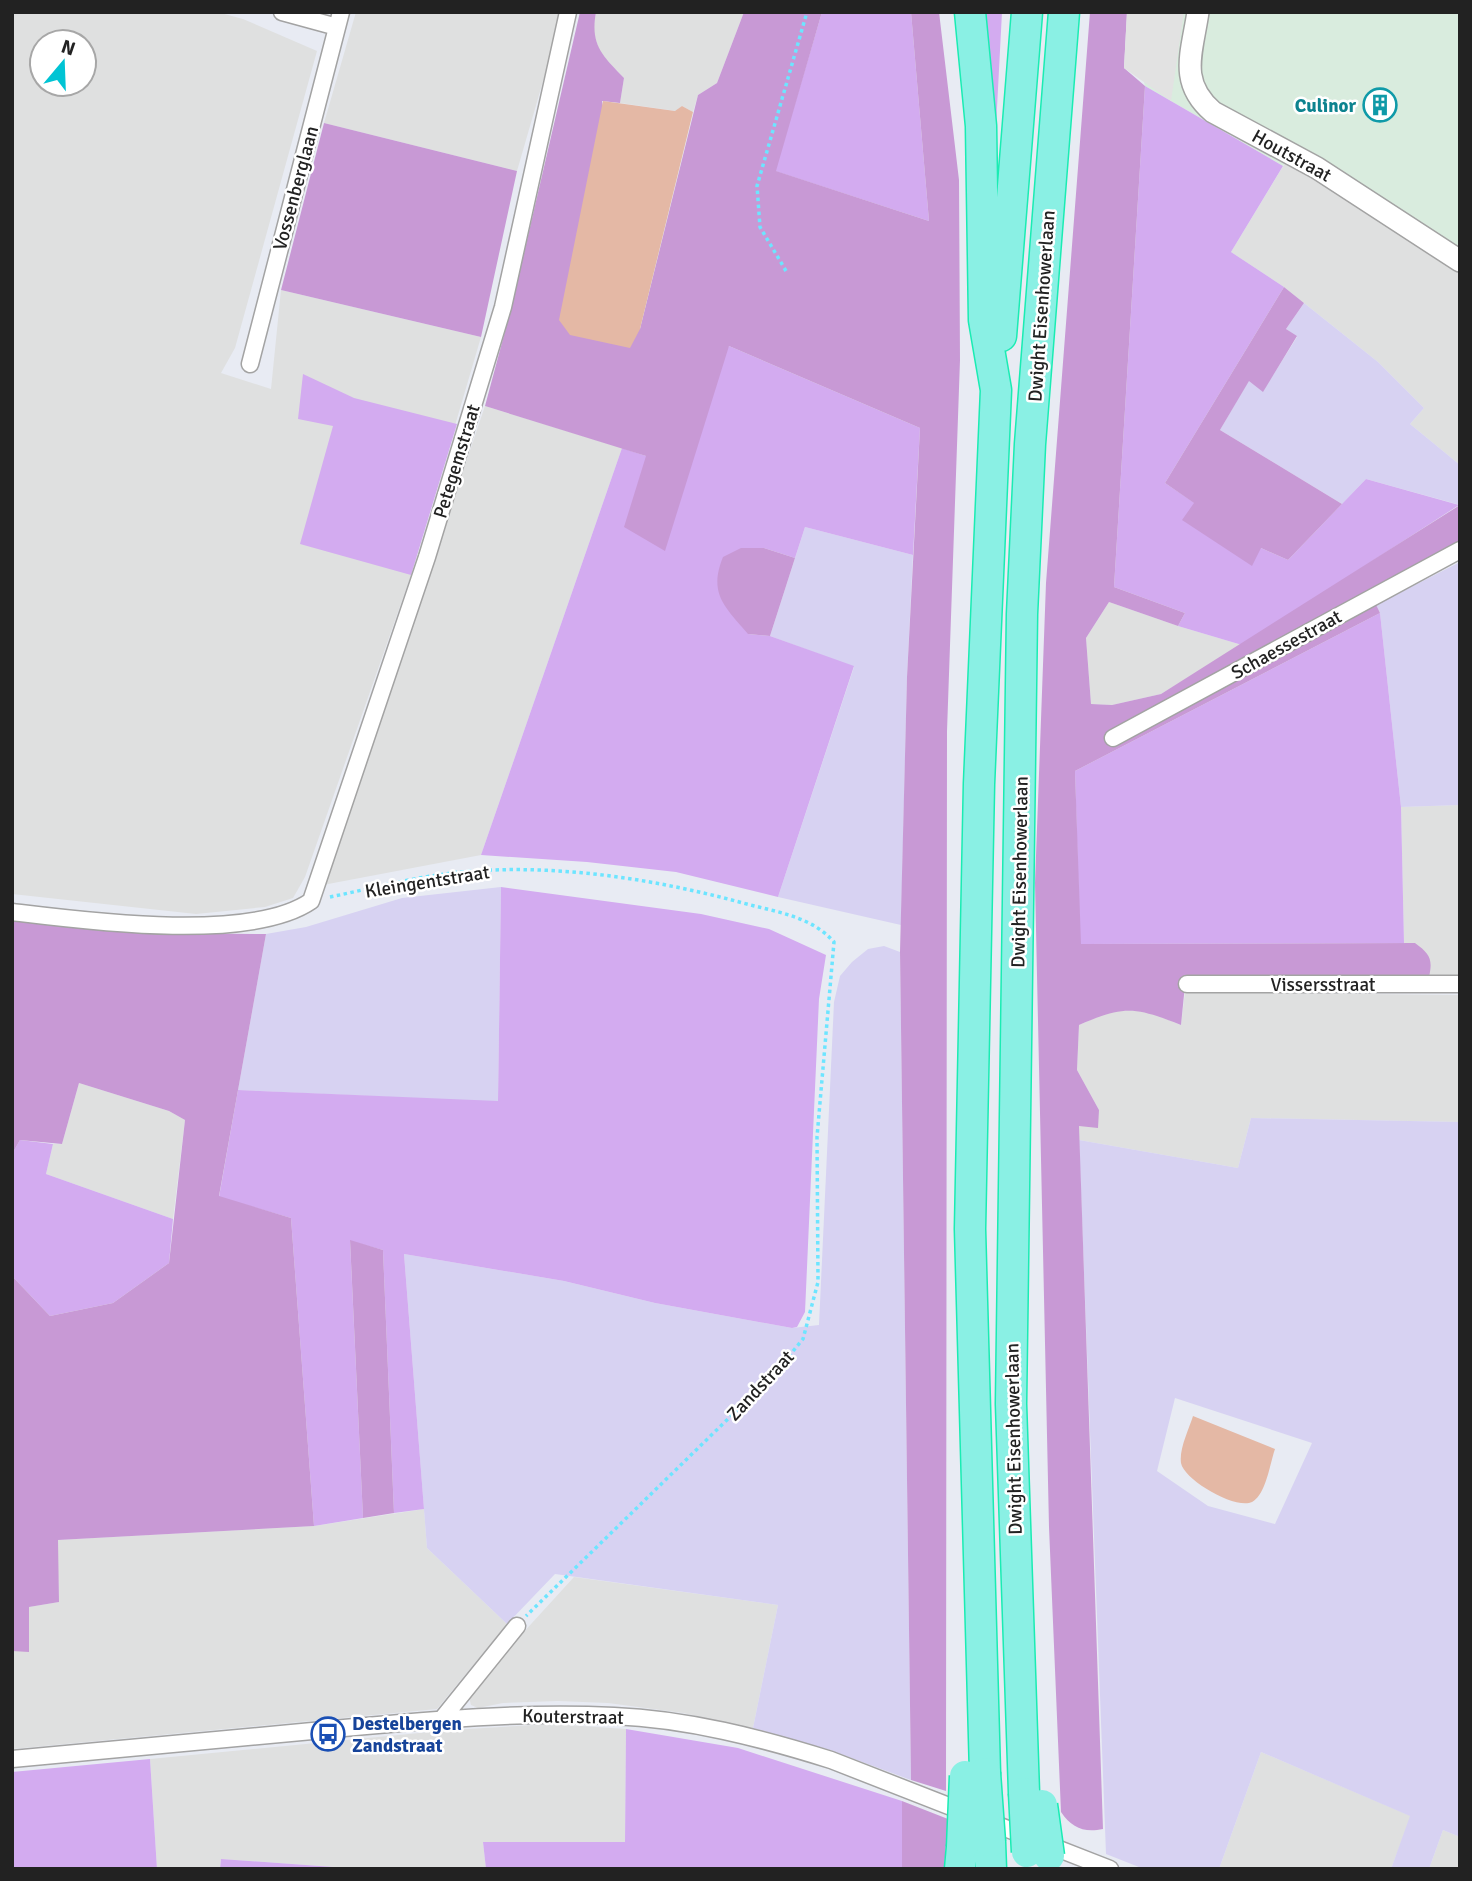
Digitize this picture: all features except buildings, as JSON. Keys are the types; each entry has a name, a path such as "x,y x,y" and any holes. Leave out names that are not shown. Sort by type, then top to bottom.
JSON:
{"highway":[{"path":"970,12 981,126 985,320 996,390"},
{"name":"Dwight Eisenhowerlaan","path":"976,1857 975,1774 981,1590 970,1229 979,784 996,390 1027,12"},
{"name":"Dwight Eisenhowerlaan","path":"1039,1861 1033,1797 1038,1758 1020,1733 1011,1390 1022,614 1030,444 1064,12"}],"street":[{"path":"282,12 339,19"},
{"name":"Petegemstraat","path":"310,901 427,557 503,307 568,12"},
{"name":"Houtstraat","path":"1198,12 1189,77 1198,100 1213,112 1338,181 1460,261"},
{"name":"Vossenberglaan","path":"250,364 339,19"},
{"name":"Schaessestraat","path":"1113,738 1460,550"},
{"path":"12,912 153,924 230,923 271,919 295,912 310,901"},
{"name":"Vissersstraat","path":"1187,984 1460,984"},
{"path":"442,1719 517,1626"},
{"name":"Kouterstraat","path":"12,1759 442,1719 525,1714 615,1716 670,1721 731,1733 831,1760 1110,1869"}],"path":[{"path":"786,271 760,227 757,186 807,12"},
{"name":"Kleingentstraat","path":"310,901 430,876 491,870 623,877 682,887 802,919 822,929 834,942"},
{"name":"Zandstraat","path":"517,1626 774,1374 803,1339 818,1282 817,1137 834,942"}],"shaded area":[{"path":"12,12 217,12 243,19 317,51 235,348 221,373 271,389 281,290 481,337 411,575 305,877 293,898 265,907 196,914 12,894"},
{"path":"356,12 563,12 517,171 324,123"},
{"path":"580,12 596,12 596,41 610,63 624,78 620,103 602,101 640,329 698,95 717,83 744,12 822,12 776,171 929,221 911,12 939,12 959,180 960,360 947,731 946,1791 911,1780 900,952 907,677 920,428 729,346 665,551 624,527 646,456 485,406 511,309"},
{"path":"596,12 744,12 717,83 698,95 693,112 682,106 676,111 620,103 624,78 600,53 593,31"},
{"path":"822,12 911,12 929,221 775,171"},
{"path":"977,12 1002,12 996,127 989,127"},
{"path":"1090,12 1127,12 1124,68 1145,86 1114,587 1185,613 1178,626 1109,602 1086,638 1091,704 1112,705 1161,694 1460,505 1460,541 1369,590 1380,613 1075,771 1081,944 1415,943 1427,954 1431,966 1429,977 1186,975 1181,1025 1141,1012 1119,1011 1079,1025 1077,1070 1099,1110 1098,1128 1079,1126 1103,1829 1090,1830 1074,1825 1061,1812 1049,1527 1035,883 1046,583"},
{"path":"1127,12 1460,12 1460,247 1322,158 1296,145 1283,166 1145,86"},
{"path":"1127,12 1184,12 1171,101 1124,68"},
{"path":"1145,86 1283,166 1231,252 1284,287 1165,483 1261,548 1288,560 1366,479 1459,505 1242,645 1178,626 1185,613 1114,587"},
{"path":"603,101 675,111 682,106 693,112 640,329 630,348 570,335 559,320"},
{"path":"324,123 517,171 481,337 281,290"},
{"path":"1296,145 1385,197 1460,247 1460,465 1410,424 1424,408 1378,362 1284,287 1231,252"},
{"path":"1284,287 1304,303 1286,329 1297,336 1263,392 1249,381 1220,430 1342,504 1288,560 1261,548 1252,566 1182,520 1194,503 1165,483"},
{"path":"1304,303 1378,362 1424,408 1410,424 1460,465 1460,505 1366,479 1342,504 1220,430 1249,380 1263,391 1297,337 1286,329"},
{"path":"729,346 920,428 913,555 805,527 795,558 764,548 748,634 770,636 854,666 778,897 676,872 587,862 481,855 622,448 646,456"},
{"path":"303,374 354,398 457,424 411,575 300,544 333,426 298,419"},
{"path":"485,406 622,448 481,855 323,885"},
{"path":"805,527 913,555 901,925 778,897 854,667 770,636"},
{"path":"741,548 764,548 795,558 770,636 748,634 726,608 718,591 717,581 723,557"},
{"path":"1460,562 1460,805 1401,807 1380,613 1376,605"},
{"path":"1109,602 1242,645 1161,694 1112,705 1091,704 1086,638"},
{"path":"1380,613 1401,807 1404,943 1080,944 1075,771"},
{"path":"1460,805 1460,977 1429,977 1415,943 1404,943 1401,807"},
{"path":"501,887 498,1102 238,1090 266,934 306,927 402,898"},
{"path":"501,887 701,914 769,929 826,955 819,999 805,1312 797,1327 792,1328 655,1303 564,1281 404,1254 424,1509 394,1513 383,1250 350,1241 363,1518 314,1526 291,1218 219,1197 238,1090 498,1101"},
{"path":"12,920 150,933 266,934 219,1196 291,1218 314,1526 58,1540 59,1602 29,1607 29,1652 12,1651 12,1276 50,1316 113,1303 169,1263 185,1120 169,1111 79,1083 62,1144 20,1140 12,1154"},
{"path":"884,946 900,952 911,1780 830,1750 753,1728 778,1605 555,1574 507,1624 427,1548 404,1254 564,1281 655,1303 792,1328 819,1325 834,1002 840,976 852,962 868,949"},
{"path":"1185,992 1460,995 1460,1122 1251,1118 1238,1168 1079,1140 1079,1125 1099,1110 1077,1070 1079,1025 1111,1011 1144,1010 1181,1025"},
{"path":"79,1083 169,1111 185,1120 173,1219 46,1174 53,1144 62,1144"},
{"path":"1251,1118 1460,1122 1460,1837 1443,1830 1429,1869 1391,1869 1410,1816 1261,1752 1219,1869 1144,1869 1106,1854 1079,1140 1238,1168","holes":["1175,1398 1312,1443 1275,1524 1208,1506 1157,1471"]},
{"path":"20,1140 53,1144 46,1174 173,1219 169,1263 113,1303 50,1316 12,1276 12,1154"},
{"path":"350,1240 383,1250 394,1513 363,1518"},
{"path":"1193,1416 1275,1449 1261,1493 1252,1502 1235,1502 1223,1498 1201,1485 1184,1470 1181,1452"},
{"path":"424,1509 427,1548 507,1624 437,1709 12,1749 12,1651 29,1651 29,1607 59,1602 57,1540 314,1526"},
{"path":"574,1577 778,1605 753,1728 683,1713 608,1703 503,1703 478,1708 471,1705 468,1693"},
{"path":"552,1724 626,1729 625,1843 483,1842 486,1869 361,1869 221,1859 220,1869 157,1869 150,1759 450,1730"},
{"path":"626,1729 738,1748 902,1801 902,1869 486,1869 483,1842 625,1842"},
{"path":"1261,1752 1411,1816 1391,1869 1219,1869"},
{"path":"150,1759 157,1869 12,1869 12,1772"},
{"path":"902,1801 948,1819 944,1869 902,1869"},
{"path":"1443,1830 1460,1837 1460,1869 1429,1869"},
{"path":"221,1859 361,1869 220,1869"}],"place":[{"name":"Culinor","path":"1380,105"},
{"name":"Destelbergen Zandstraat","path":"328,1734"}]}
